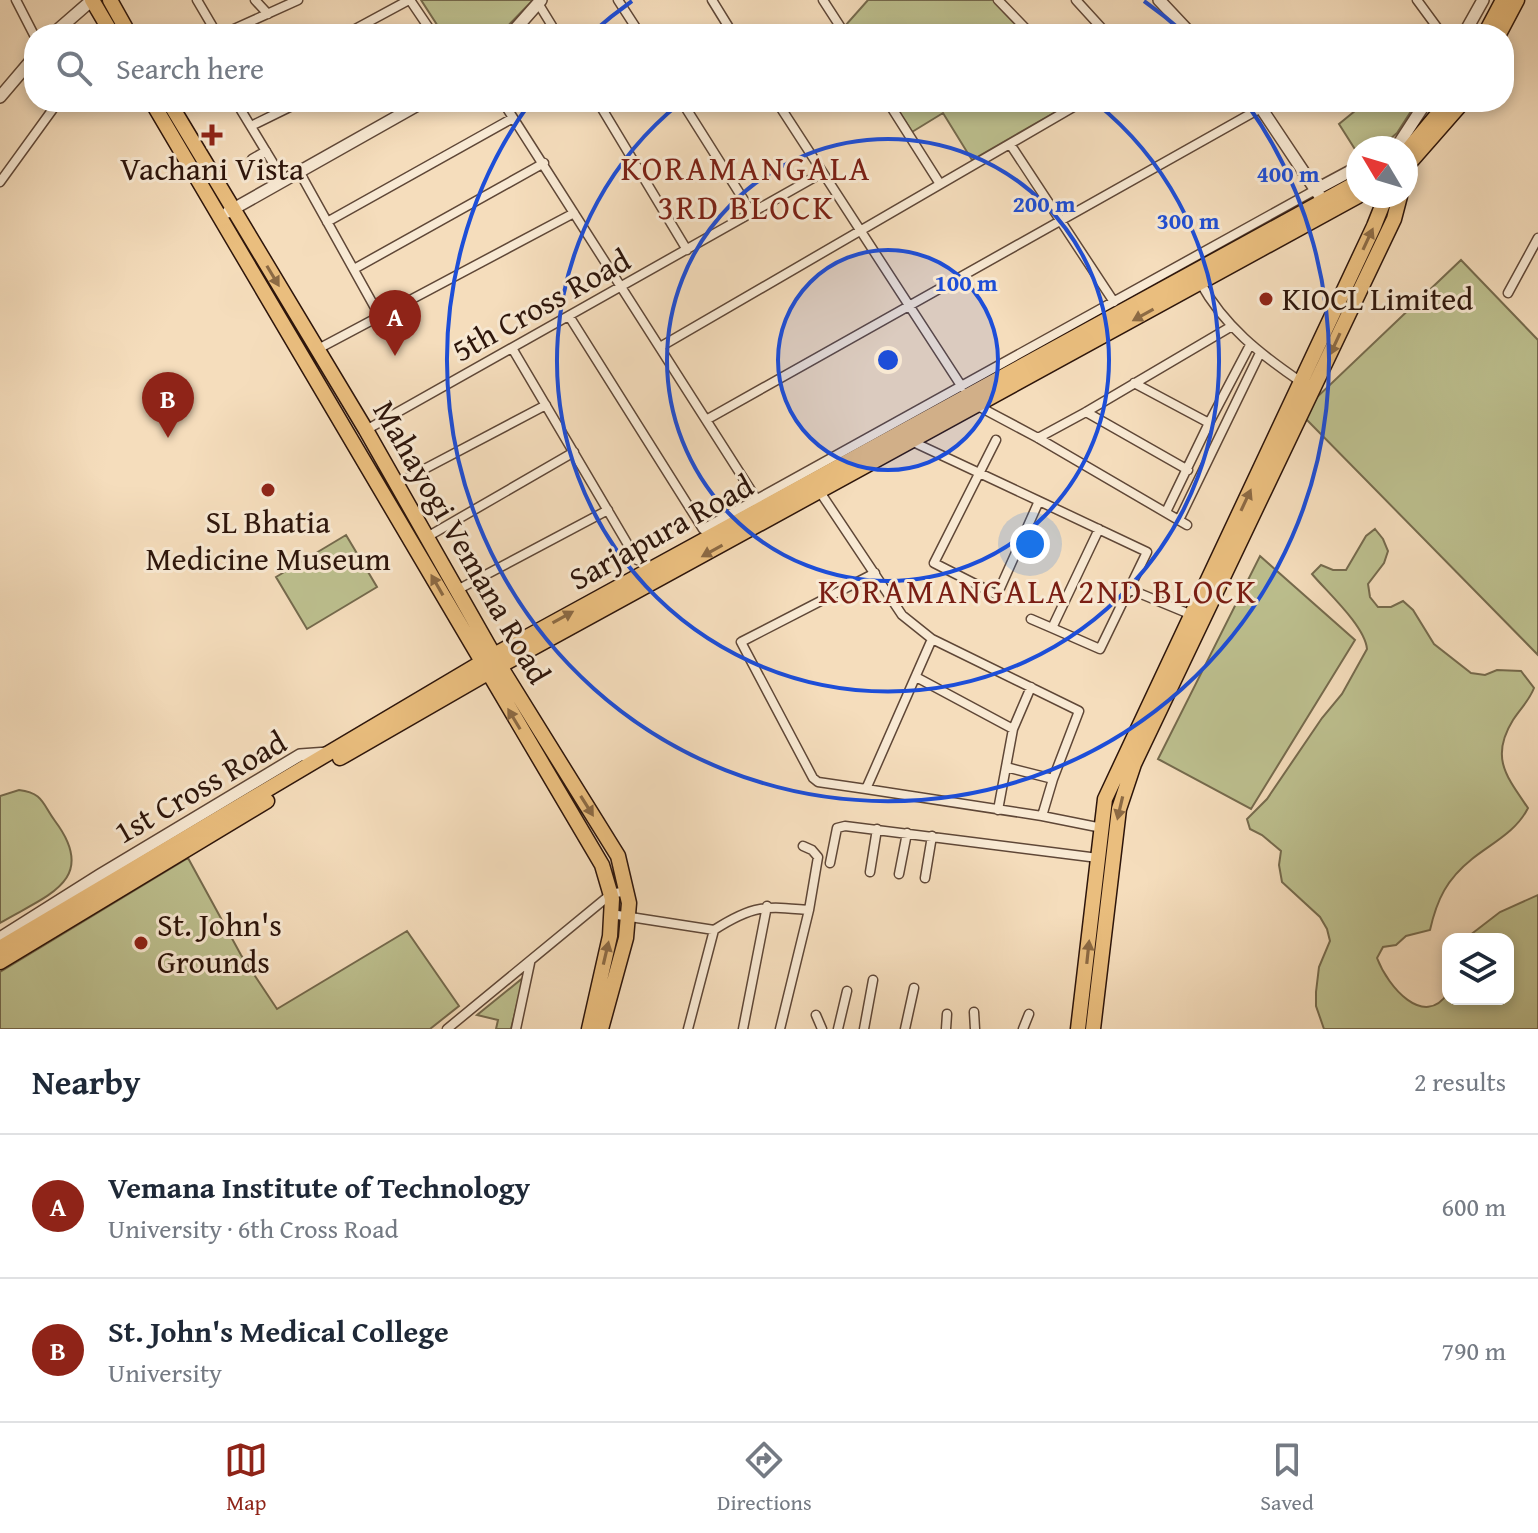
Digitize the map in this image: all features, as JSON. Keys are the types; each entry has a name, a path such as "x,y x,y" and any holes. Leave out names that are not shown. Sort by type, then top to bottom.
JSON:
{"main road":[{"path":"92,0 106,24"},
{"path":"110,0 123,24"},
{"path":"1490,24 1503,0"},
{"path":"1504,24 1517,0"},
{"name":"Mahayogi Vemana Road","path":"158,112 491,664 618,856 626,891 626,938 601,1029"},
{"name":"Mahayogi Vemana Road","path":"175,112 427,537 457,590 491,664 602,865 611,894 610,936 589,1029"},
{"path":"1418,138 1440,112"},
{"path":"1418,153 1454,112"},
{"name":"Sarjapura Road","path":"0,962 491,664 639,564 1182,285 1320,195 1346,186"},
{"name":"Sarjapura Road","path":"1182,285 1200,282 1346,203"},
{"path":"1093,1029 1119,809 1134,764 1192,615 1381,208"},
{"path":"1078,1029 1105,799 1165,686 1397,208"},
{"name":"Sarjapura Road","path":"0,948 329,753 911,441 969,396"}],"street":[{"path":"16,0 28,24"},
{"path":"64,24 92,0"},
{"path":"197,0 211,24"},
{"path":"255,0 268,14"},
{"path":"246,24 298,0"},
{"path":"365,24 410,0 426,24"},
{"path":"618,0 634,24"},
{"path":"712,0 727,24"},
{"path":"823,0 839,24"},
{"path":"998,0 1021,24"},
{"path":"1076,0 1098,24"},
{"path":"1159,0 1182,24"},
{"path":"1417,0 1435,24"},
{"path":"1470,24 1483,0"},
{"path":"520,24 540,1 552,24"},
{"path":"0,97 24,69"},
{"path":"0,182 51,112"},
{"path":"242,112 284,181"},
{"path":"251,126 280,112"},
{"path":"219,217 300,173 398,112"},
{"path":"509,112 760,503"},
{"path":"604,112 687,250"},
{"path":"688,112 752,213"},
{"path":"783,112 969,396 1187,525"},
{"path":"894,112 940,184"},
{"path":"660,347 1065,112"},
{"path":"706,420 1247,112"},
{"path":"1264,112 1320,195"},
{"path":"1404,136 1420,112"},
{"path":"327,222 513,118"},
{"path":"1010,144 1114,302"},
{"path":"252,159 266,151"},
{"path":"354,269 544,163"},
{"path":"300,173 379,315"},
{"name":"5th Cross Road","path":"366,430 822,173"},
{"name":"Sarjapura Road","path":"969,396 1114,302 1320,195 1346,176"},
{"path":"318,349 574,213"},
{"path":"1508,293 1538,238"},
{"path":"1200,282 1214,307 1250,345 1301,382"},
{"name":"Sarjapura Road","path":"569,316 703,529 760,503"},
{"path":"1038,438 1232,326"},
{"path":"1166,512 1250,345"},
{"path":"512,348 639,564"},
{"path":"1179,520 1260,353"},
{"path":"1134,383 1209,423"},
{"path":"396,484 546,405"},
{"path":"1086,412 1188,470"},
{"path":"996,440 934,563 997,595 1039,501"},
{"path":"911,441 1147,552 1100,649 1031,619"},
{"path":"427,537 574,452"},
{"path":"820,492 902,615 932,639 1079,711 1042,816"},
{"path":"457,590 608,510"},
{"path":"1052,628 1099,529"},
{"path":"875,573 741,642 813,778 818,782 1102,828"},
{"path":"1129,589 1192,615"},
{"path":"866,789 932,639"},
{"path":"916,677 1013,729"},
{"path":"998,810 1013,729 1031,687"},
{"name":"1st Cross Road","path":"0,938 300,755 329,753"},
{"path":"1006,767 1053,779"},
{"path":"830,863 837,828 845,826 1098,858"},
{"path":"870,872 877,829"},
{"path":"899,874 907,833"},
{"path":"925,878 932,836"},
{"path":"780,1029 809,910 818,857 803,846"},
{"path":"447,1029 611,894 626,891"},
{"path":"611,914 628,914 714,930 747,912 767,906 809,910"},
{"path":"743,1029 767,906"},
{"path":"688,1029 714,930"},
{"path":"516,1029 530,963"},
{"path":"864,1029 873,980"},
{"path":"905,1029 914,988"},
{"path":"838,1029 847,991"},
{"path":"974,1012 975,1029"},
{"path":"946,1029 947,1014"},
{"path":"1023,1029 1029,1014"},
{"path":"816,1015 822,1029"}],"green space":[{"path":"421,0 533,0 510,24 437,24"},
{"path":"868,0 996,0 1019,24 847,24"},
{"path":"899,112 1056,112 972,160 943,113 912,132"},
{"path":"1354,112 1411,112 1394,136 1347,136 1339,124"},
{"path":"1461,260 1538,340 1538,655 1306,419 1315,399"},
{"path":"1375,529 1388,551 1384,563 1368,584 1370,597 1378,607 1391,607 1403,601 1413,610 1434,644 1471,673 1485,675 1497,670 1521,671 1534,688 1506,733 1502,756 1513,786 1528,808 1510,830 1456,874 1440,899 1430,930 1406,936 1396,945 1383,947 1377,958 1389,981 1408,1000 1418,1005 1428,1007 1442,1000 1442,1005 1514,1005 1514,933 1473,933 1500,912 1538,895 1538,1029 1324,1029 1316,1006 1316,992 1319,967 1330,941 1327,929 1320,917 1282,882 1279,865 1281,851 1250,829 1247,819 1267,799 1342,694 1367,649 1353,620 1312,574 1321,565 1333,570 1346,570 1366,536"},
{"path":"346,535 377,587 307,629 276,577"},
{"path":"1260,556 1355,640 1251,809 1158,759"},
{"path":"19,790 41,800 67,842 72,858 69,873 49,895 0,923 0,796"},
{"name":"St. John's Grounds","path":"188,858 241,955 277,1009 407,931 459,1006 430,1029 0,1029 0,972"},
{"path":"524,977 511,1029 496,1029 498,1020 477,1015"}],"place":[{"name":"Vachani Vista","path":"212,135"},
{"name":"KIOCL Limited","path":"1266,299"},
{"name":"Vemana Institute of Technology","path":"395,356"},
{"name":"St. John's Medical College","path":"168,438"},
{"name":"SL Bhatia Medicine Museum","path":"268,490"},
{"name":"St. John's Grounds","path":"141,943"}],"district":[{"name":"KORAMANGALA 3RD BLOCK","path":"746,188"},
{"name":"KORAMANGALA 2ND BLOCK","path":"1038,591"}]}
